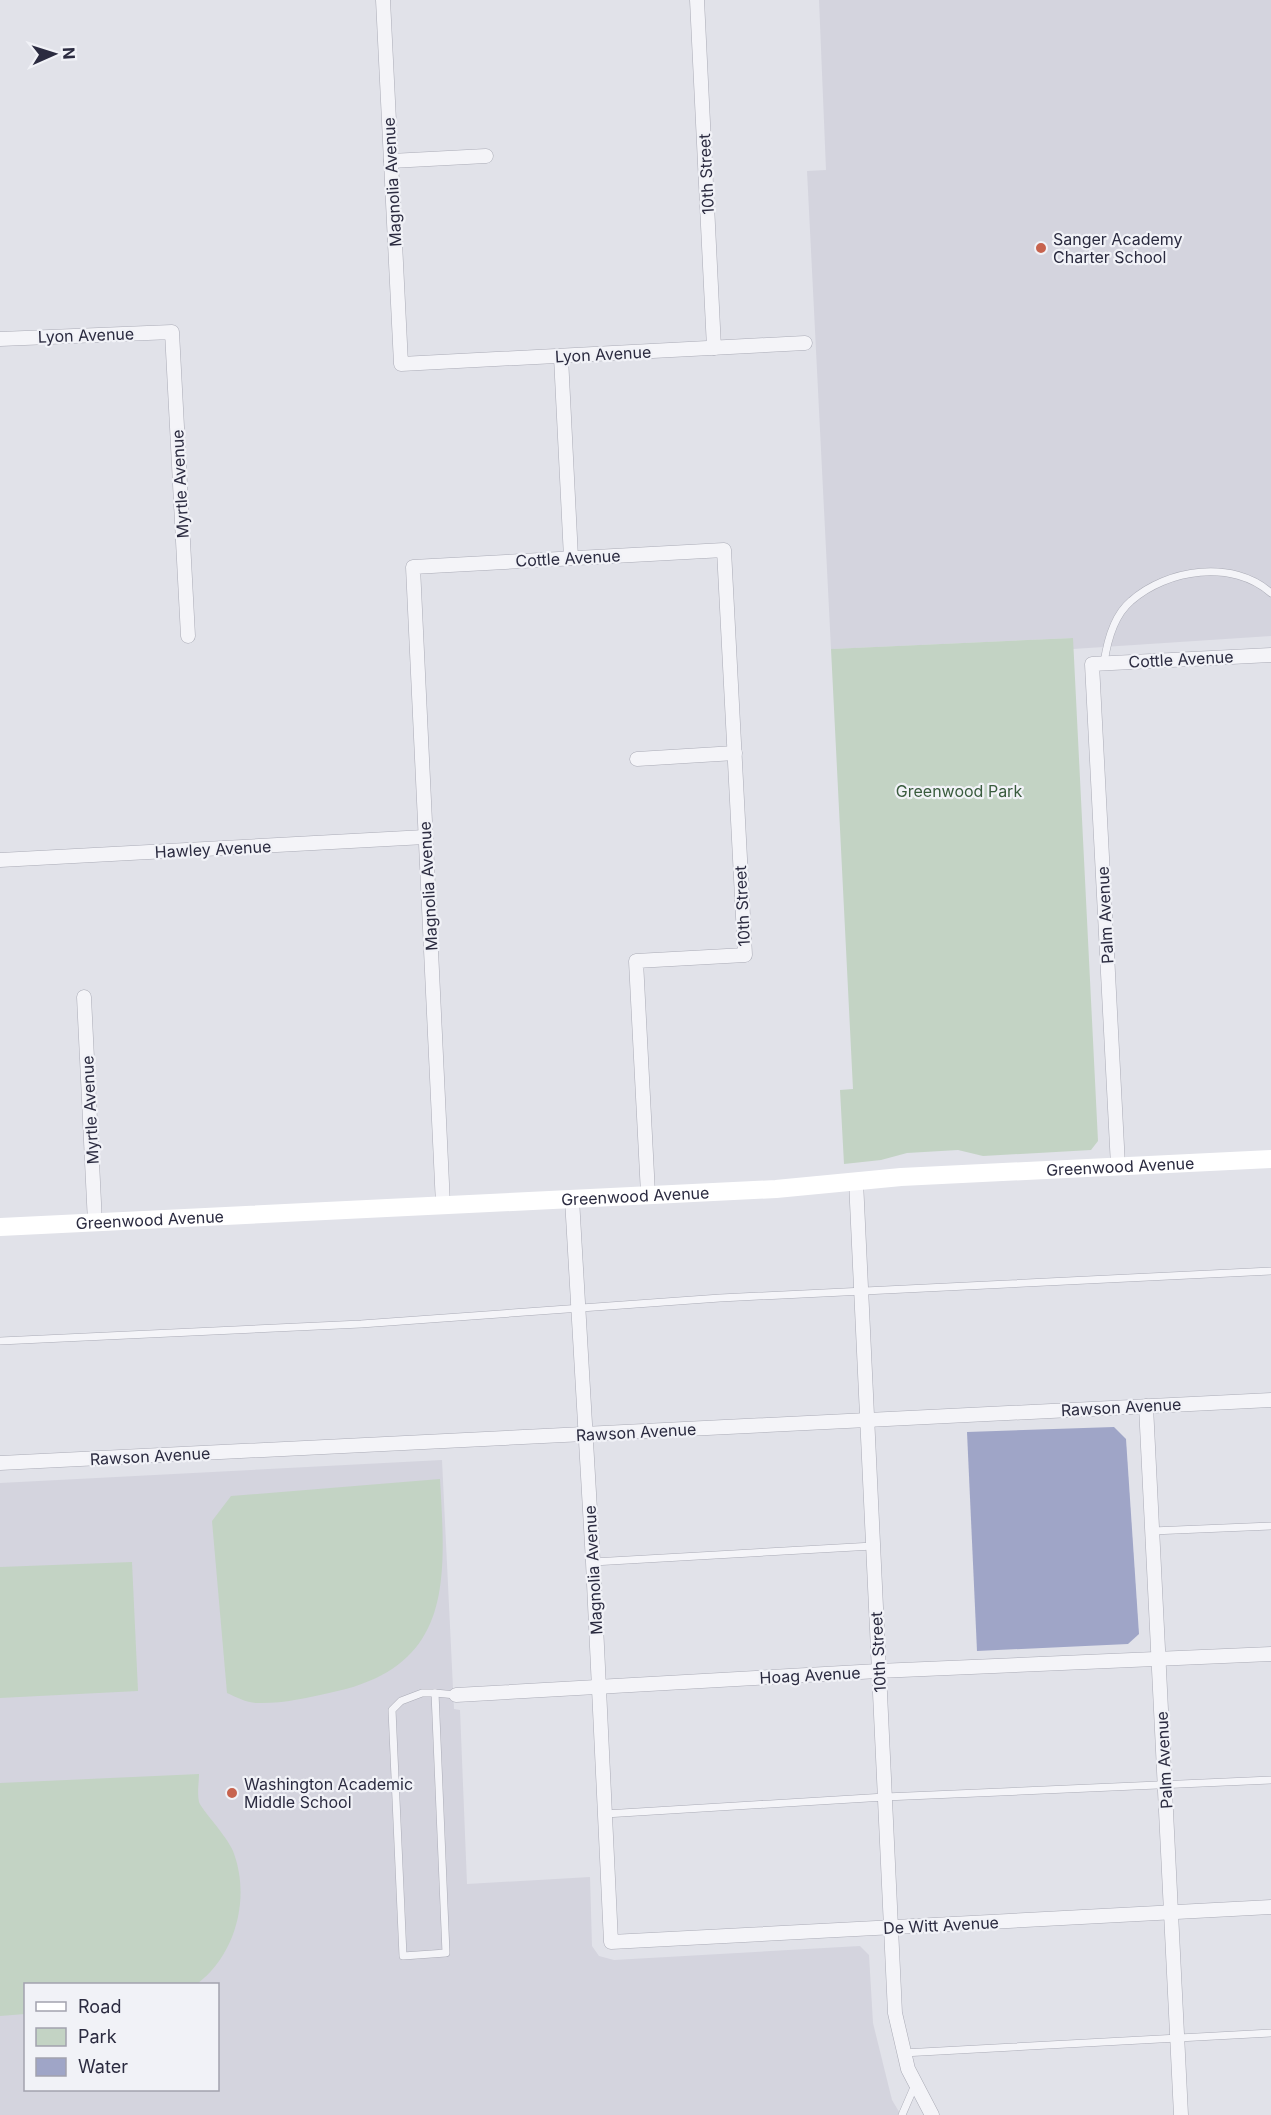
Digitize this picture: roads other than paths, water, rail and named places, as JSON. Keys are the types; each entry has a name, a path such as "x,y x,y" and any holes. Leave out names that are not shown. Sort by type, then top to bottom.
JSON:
{"street":[{"name":"Magnolia Avenue","path":"383,0 401,364"},
{"name":"10th Street","path":"697,0 714,348"},
{"path":"391,161 486,156"},
{"name":"Lyon Avenue","path":"0,339 172,332"},
{"name":"Myrtle Avenue","path":"172,332 188,636"},
{"name":"Lyon Avenue","path":"401,364 805,343"},
{"path":"561,357 571,558"},
{"name":"10th Street","path":"648,1194 636,961 745,955 724,550"},
{"name":"Cottle Avenue","path":"413,567 724,550"},
{"name":"Magnolia Avenue","path":"413,567 443,1205"},
{"name":"Cottle Avenue","path":"1098,663 1271,655"},
{"name":"Palm Avenue","path":"1098,663 1118,1167"},
{"path":"636,759 735,753"},
{"name":"Hawley Avenue","path":"0,860 425,837"},
{"name":"Myrtle Avenue","path":"84,997 95,1223"},
{"name":"Greenwood Avenue","path":"0,1227 776,1189 856,1181 1271,1160"},
{"name":"10th Street","path":"856,1181 896,2013 903,2053 915,2085 932,2115"},
{"name":"Magnolia Avenue","path":"572,1199 593,1562 611,1942"},
{"name":"Rawson Avenue","path":"0,1463 1271,1400"},
{"name":"Palm Avenue","path":"1146,1406 1180,2115"},
{"name":"Hoag Avenue","path":"456,1695 878,1671 1271,1654"},
{"name":"De Witt Avenue","path":"611,1942 1271,1908"}],"lane":[{"path":"1098,663 1107,638 1129,602 1160,581 1197,572 1232,573 1263,586 1271,593"},
{"path":"0,1341 579,1310 720,1298 1271,1271"},
{"path":"1152,1531 1271,1526"},
{"path":"593,1562 873,1546"},
{"path":"435,1693 446,1953 403,1956 392,1710 401,1701 422,1693 435,1693 456,1695"},
{"path":"605,1814 885,1797 1271,1780"},
{"path":"903,2053 1271,2033"},
{"path":"902,2115 915,2085"}],"water":[{"path":"1114,1427 1126,1439 1139,1634 1128,1644 977,1651 967,1432"}],"place":[{"name":"Sanger Academy Charter School","path":"1041,248"},
{"name":"Washington Academic Middle School","path":"232,1793"}],"park label":[{"name":"Greenwood Park","path":"959,791"}]}
